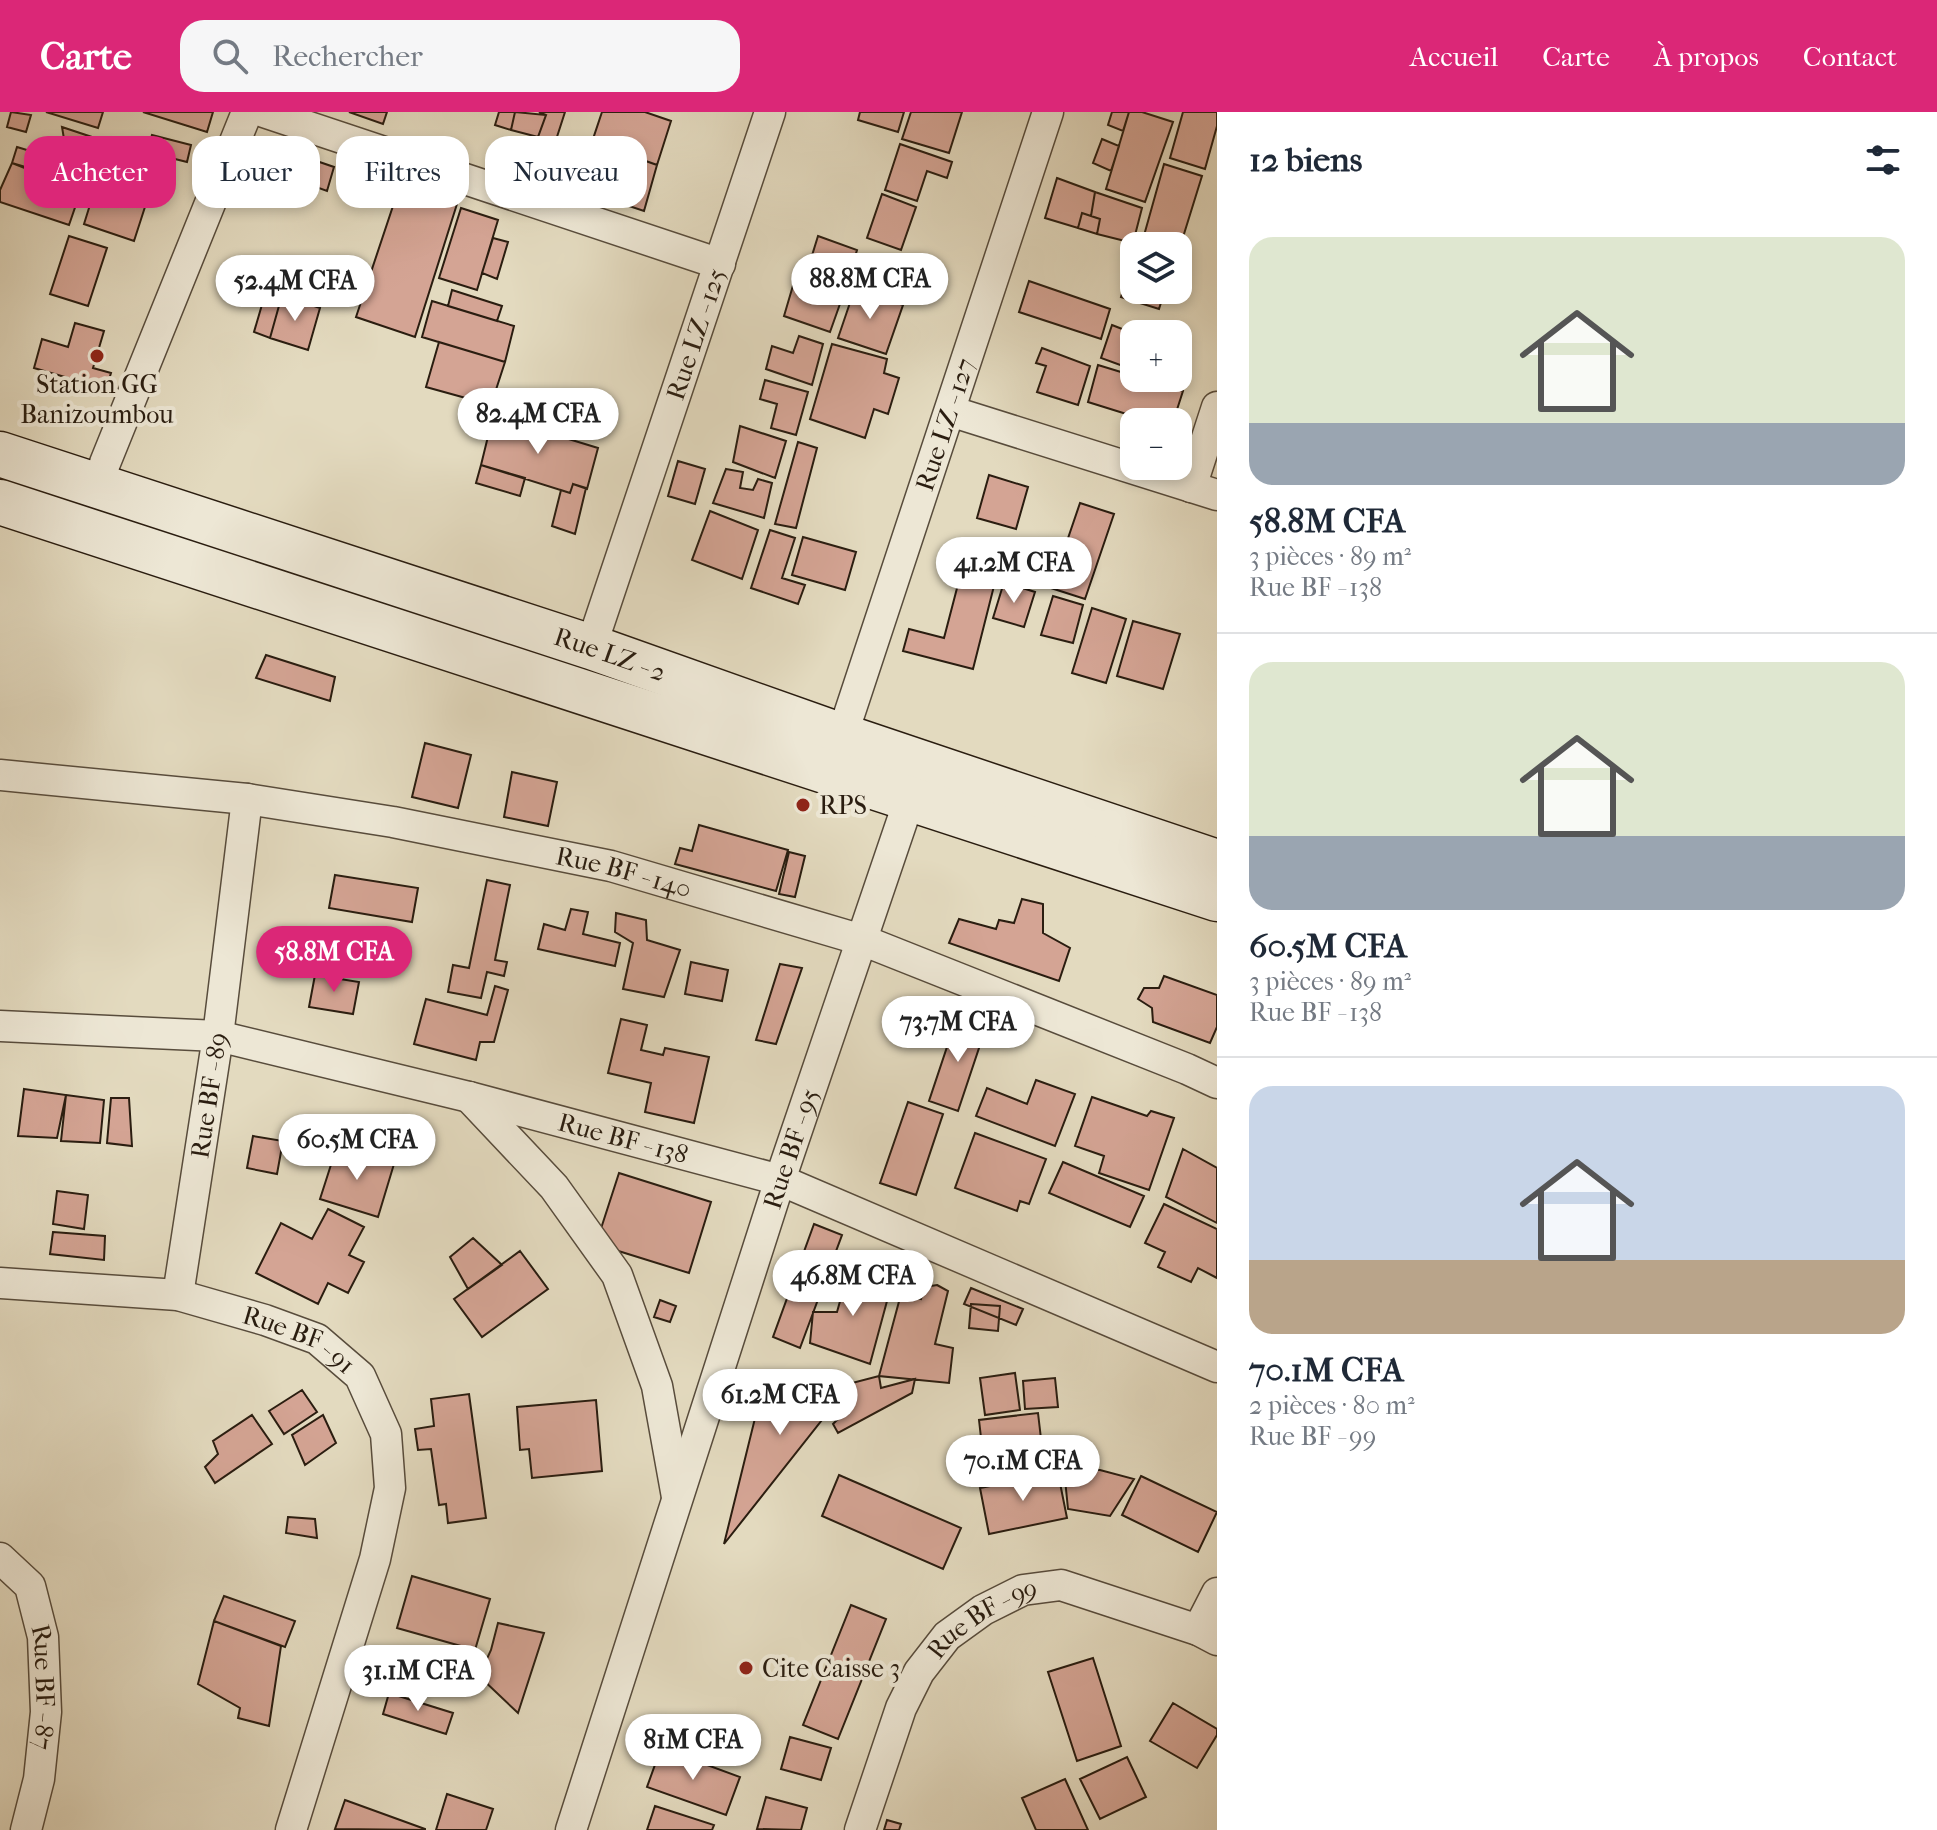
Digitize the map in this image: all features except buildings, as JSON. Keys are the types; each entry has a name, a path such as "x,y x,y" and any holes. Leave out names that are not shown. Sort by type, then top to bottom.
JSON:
{"main road":[{"name":"Rue LZ - 2","path":"0,454 591,647 842,736 1217,899"},
{"name":"Rue LZ - 2","path":"0,502 920,768 1217,862"}],"street":[{"path":"98,486 247,112"},
{"path":"264,112 720,264"},
{"name":"Rue LZ - 125","path":"591,647 770,112"},
{"name":"Rue LZ - 127","path":"842,736 1048,112"},
{"path":"950,411 1204,491 1217,407"},
{"name":"Rue BF - 95","path":"571,1830 780,1180 920,768"},
{"name":"Rue BF - 140","path":"0,775 247,799 393,822 611,866 862,940 1217,1083"},
{"name":"Rue BF - 89","path":"178,1295 218,1036 247,799"},
{"name":"Rue BF - 138","path":"0,1026 218,1036 469,1097 780,1180 1217,1367"},
{"path":"469,1097 554,1187 617,1275 657,1386 678,1503"},
{"name":"Rue BF - 91","path":"0,1283 178,1295 265,1320 317,1339 360,1376 386,1434 390,1488 375,1559 291,1830"},
{"name":"Rue BF - 87","path":"0,1558 30,1586 43,1637 46,1712 39,1779 26,1830"},
{"name":"Rue BF - 99","path":"860,1830 901,1708 919,1672 947,1636 983,1610 1023,1590 1061,1585 1208,1635"},
{"path":"1208,1635 1217,1593"}],"place":[{"name":"Station GG Banizoumbou","path":"97,356"},
{"name":"RPS","path":"803,805"},
{"name":"Cite Caisse 3","path":"746,1668"}]}
